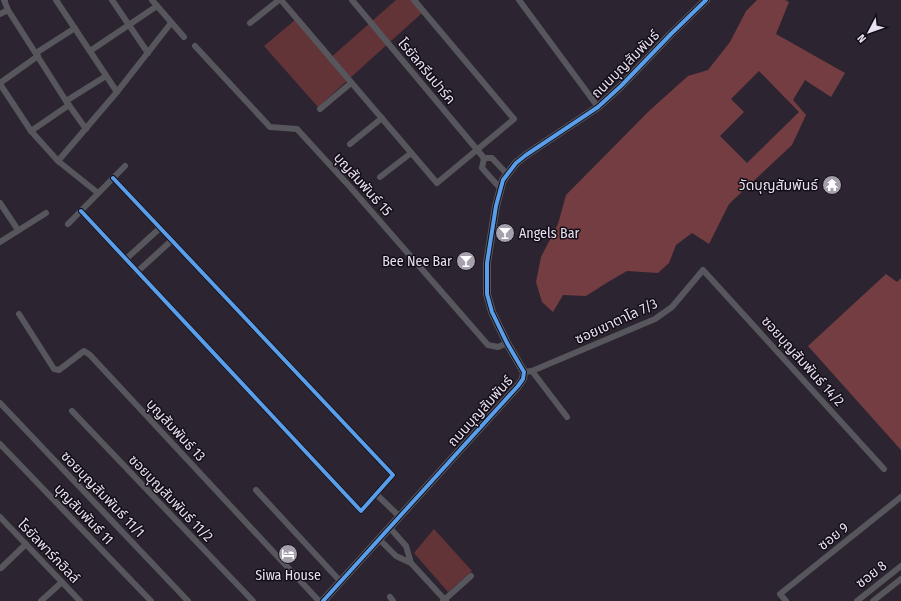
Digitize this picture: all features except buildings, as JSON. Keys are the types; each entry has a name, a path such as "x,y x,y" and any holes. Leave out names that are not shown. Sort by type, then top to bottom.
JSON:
{"street":[{"path":"5,0 8,10 68,103 86,128"},
{"path":"112,0 148,53"},
{"path":"152,0 184,37"},
{"path":"250,23 280,0 437,183 476,149 514,119 414,0"},
{"name":"โรยัลกรีนปาร์ค","path":"352,0 484,158 492,158 507,174"},
{"path":"519,0 598,107"},
{"name":"ถนนบุญสัมพันธ์","path":"323,601 518,386 528,372 507,343 492,312 488,294 487,263 496,206 500,188 507,174 526,154 598,107 622,86 671,34 706,0"},
{"path":"59,1 117,92"},
{"path":"90,51 157,6"},
{"path":"0,14 8,10"},
{"path":"58,161 117,92 171,23"},
{"path":"75,28 0,83 31,131 58,161 98,193"},
{"name":"บุญสัมพันธ์ 15","path":"195,46 270,127 297,129 351,188 488,345 498,347 507,343"},
{"path":"31,131 106,76"},
{"path":"320,109 351,83"},
{"path":"350,144 382,118"},
{"path":"380,177 411,153"},
{"name":"โรยัลกรีนปาร์ค","path":"484,158 482,168 500,188"},
{"path":"68,224 125,166"},
{"path":"81,211 361,511 393,475 113,178"},
{"path":"0,202 18,230"},
{"path":"0,242 46,213"},
{"path":"126,259 160,228"},
{"path":"137,272 171,241"},
{"name":"ซอยเขาตาโล 7/3","path":"528,372 655,319 672,307 703,270"},
{"name":"ซอยบุญสัมพันธ์ 14/2","path":"703,270 884,469"},
{"name":"บุญสัมพันธ์ 13","path":"19,314 54,369 59,370 84,351 87,352 319,601"},
{"path":"528,372 567,417"},
{"name":"ซอยบุญสัมพันธ์ 11/1","path":"0,403 188,601"},
{"name":"ซอยบุญสัมพันธ์ 11/2","path":"72,411 253,601"},
{"name":"บุญสัมพันธ์ 11","path":"0,444 151,601"},
{"path":"256,490 341,582"},
{"path":"376,494 400,517"},
{"name":"ซอย 9","path":"786,601 780,594 901,497"},
{"name":"โรยัลพาร์กฮิลล์","path":"0,517 80,601"},
{"path":"390,528 406,546 411,563"},
{"path":"379,539 396,556 411,563 444,601 471,576"},
{"path":"1,568 26,544"},
{"name":"ซอย 8","path":"857,601 901,566"},
{"name":"ซอย 8","path":"873,601 901,579"},
{"path":"41,601 62,582"}],"shaded area":[{"path":"396,0 411,0 422,13 318,107 264,46 295,20 329,59"},
{"path":"757,0 785,0 789,2 776,34 845,73 831,97 805,80 793,100 806,115 792,145 729,204 709,244 692,233 676,245 669,263 658,273 627,271 586,296 563,295 553,312 542,302 536,282 541,257 558,224 566,195 649,111 688,76 708,70 730,42 746,11","holes":["759,71 799,112 747,163 720,136 744,112 731,99"]},
{"path":"886,274 897,282 901,278 901,450 808,346"},
{"path":"434,529 472,571 448,592 414,553"}],"cycle path":[{"path":"323,601 523,379 524,372 507,343 492,312 487,294 487,263 496,206 503,180 516,163 526,155 598,107 621,86 706,0"},
{"path":"81,211 361,511 393,475 113,178"}],"place":[{"name":"วัดบุญสัมพันธ์","path":"832,185"},
{"name":"Angels Bar","path":"505,233"},
{"name":"Bee Nee Bar","path":"466,261"},
{"name":"Siwa House","path":"288,554"}]}
